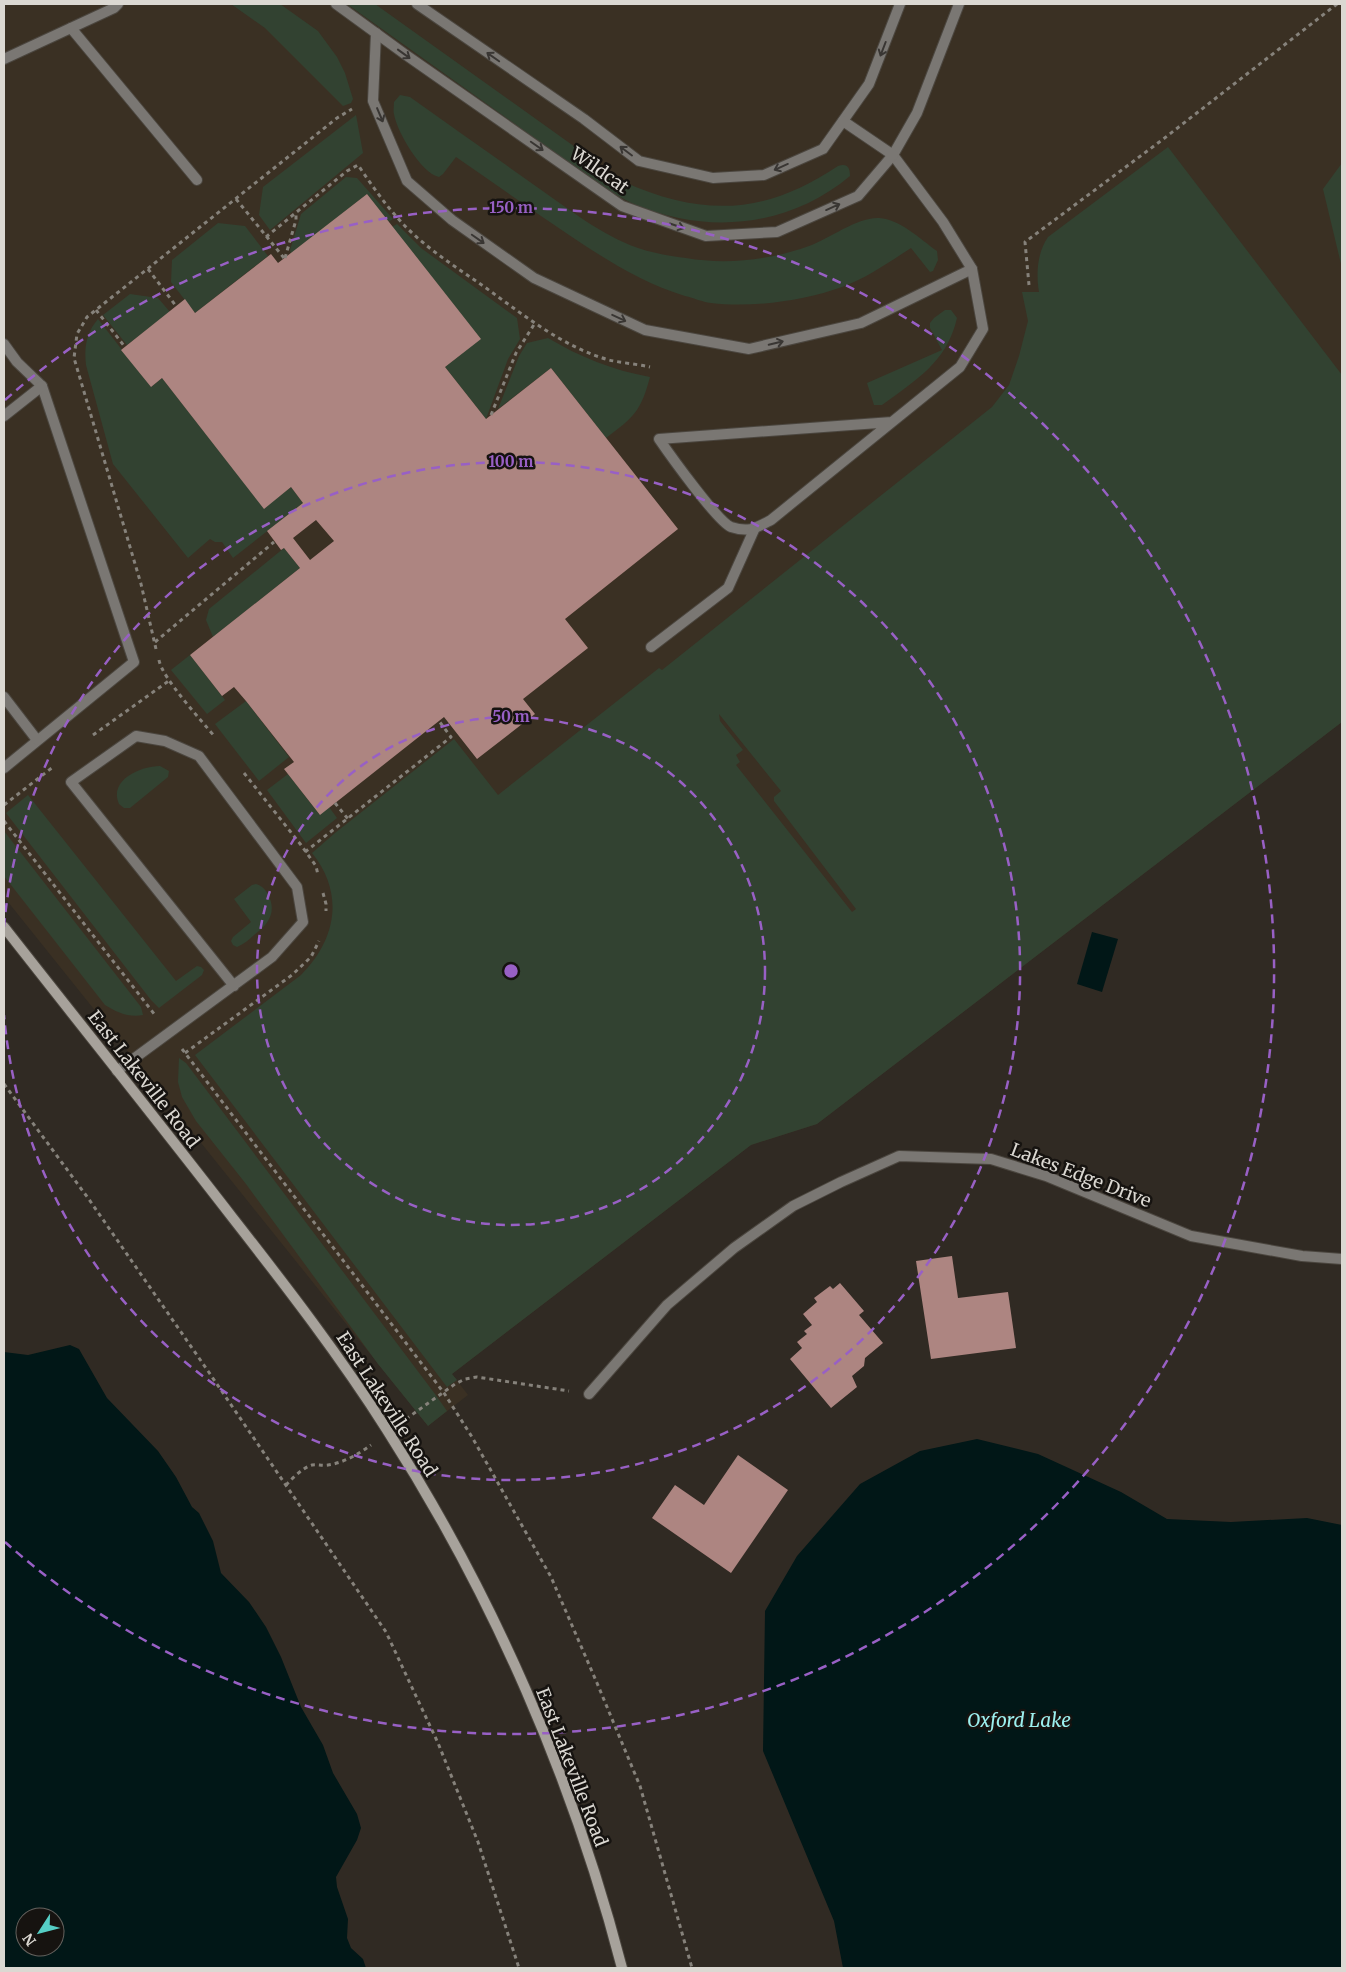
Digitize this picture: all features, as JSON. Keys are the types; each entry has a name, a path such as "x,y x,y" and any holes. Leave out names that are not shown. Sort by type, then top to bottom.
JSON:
{"main road":[{"name":"East Lakeville Road","path":"4,928 304,1310 388,1431 451,1536 534,1709 577,1823 622,1968"}],"street":[{"path":"4,59 114,8 118,4"},
{"name":"Wildcat","path":"336,4 622,206 706,236 777,232 858,196 893,155 917,113 960,4"},
{"name":"Wildcat","path":"417,4 584,119 639,160 713,178 764,175 823,149 869,84 900,4"},
{"path":"71,28 197,180"},
{"path":"376,33 374,101 407,180 452,220 534,278 645,330 749,349 861,323 972,269"},
{"path":"651,647 728,588 754,530 771,520 960,366 983,329 972,269 943,222 893,155 843,121"},
{"path":"4,344 17,362 42,386 134,662 4,768"},
{"path":"4,416 42,386"},
{"path":"754,530 729,527 704,500 659,439 892,422"},
{"path":"4,697 38,740"},
{"path":"117,1071 234,986 272,957 303,922 297,887 199,756 165,741 136,736 71,782 234,986"},
{"name":"Lakes Edge Drive","path":"589,1394 667,1305 734,1248 793,1206 899,1156 991,1159 1046,1176 1191,1236 1302,1256 1342,1260"}],"path":[{"path":"1029,285 1025,242 1162,140 1337,4"},
{"path":"156,650 141,584 74,358 77,334 86,317 337,118 353,109"},
{"path":"266,237 358,165 381,198 406,227 429,247 535,323 564,342 596,355 610,360 650,367"},
{"path":"236,199 284,258 296,220 296,213"},
{"path":"148,269 176,306"},
{"path":"96,310 125,347"},
{"path":"491,415 516,353 535,323"},
{"path":"155,642 274,542"},
{"path":"158,658 160,666 170,680 217,740"},
{"path":"305,852 451,737 439,721"},
{"path":"241,770 316,866 319,876"},
{"path":"335,803 348,819"},
{"path":"4,822 170,1033 444,1393 472,1437 551,1577 640,1786 692,1968"},
{"path":"321,885 326,904 326,913"},
{"path":"185,1053 292,975 311,957 320,940"},
{"path":"4,1084 93,1206 386,1632 438,1743 478,1842 518,1968"},
{"path":"286,1485 304,1469 313,1465 325,1466 336,1464 364,1450 388,1431 465,1379 476,1377 589,1394"}],"shaded area":[{"path":"4,4 1342,4 1342,722 817,1124 751,1145 452,1374 468,1395 428,1426 4,897"}],"green space":[{"path":"231,4 280,4 318,31 337,57 345,73 353,99 351,103 343,106 265,28"},
{"path":"347,4 375,4 624,182 653,193 680,201 733,206 759,202 785,194 841,165 847,166 850,176 826,193 801,206 775,215 748,221 692,220 636,205 596,182"},
{"path":"400,95 410,97 586,221 624,243 643,250 701,260 732,261 764,258 809,246 853,224 879,218 895,222 910,230 937,251 938,260 933,271 930,272 911,248 878,269 842,287 794,300 743,305 708,302 685,296 655,285 612,263 456,157 439,177 432,174 411,151 396,122 394,102"},
{"path":"356,115 363,153 270,230 259,215 263,187"},
{"path":"1168,147 1342,375 1342,722 817,1124 751,1145 452,1374 457,1380 447,1387 195,1055 301,975 322,947 329,932 332,900 329,884 312,853 335,833 454,739 498,795 659,668 662,670 992,407 1009,385 1019,356 1028,321 1022,292 1039,292 1038,264 1044,243 1048,237","holes":["719,714 781,791 774,797 774,801 856,909 852,912 736,765 740,762 736,755 743,750 720,721"]},
{"path":"1342,163 1342,268 1323,189"},
{"path":"346,177 357,178 393,219 388,222 367,194 291,254 290,250 301,214"},
{"path":"218,223 245,226 268,256 195,313 171,282 172,260"},
{"path":"397,224 421,248 517,318 520,339 508,359 486,419 445,367 480,339 392,227"},
{"path":"130,294 158,298 170,312 127,345 103,315"},
{"path":"945,310 951,310 957,318 946,347 938,358 907,387 882,405 874,405 867,383 942,350 930,328 930,323"},
{"path":"98,319 151,387 162,378 264,508 291,487 303,503 233,558 222,542 215,542 210,539 188,558 113,464 86,365 87,341"},
{"path":"548,338 597,362 623,371 650,377 640,406 630,418 606,438 551,368 498,409 519,356 527,343"},
{"path":"284,548 300,568 213,637 206,620 209,609"},
{"path":"190,655 225,700 207,714 171,670"},
{"path":"246,701 289,757 259,781 215,724"},
{"path":"160,766 169,771 168,777 130,808 124,808 119,804 117,795 122,781 136,772"},
{"path":"288,774 319,814 329,807 337,818 306,843 267,790"},
{"path":"28,795 176,981 197,966 204,970 202,975 159,1008 151,1000 6,813"},
{"path":"4,831 141,1007 143,1015 123,1014 105,1005 4,876"},
{"path":"256,884 263,887 271,900 270,917 259,931 237,947 231,941 233,937 251,922 234,899"},
{"path":"179,1058 186,1063 447,1411 428,1426 378,1364 246,1184 196,1121 182,1097 178,1082"}],"water":[{"path":"1092,932 1118,939 1102,992 1077,984"},
{"path":"70,1345 79,1349 107,1398 158,1451 176,1477 192,1507 199,1513 213,1541 221,1573 249,1602 266,1627 281,1657 301,1707 323,1745 333,1773 357,1814 361,1828 357,1840 336,1877 337,1887 348,1919 347,1938 351,1948 363,1959 366,1968 4,1968 4,1352 28,1355"},
{"name":"Oxford Lake","path":"977,1439 1038,1454 1121,1492 1167,1519 1231,1522 1307,1518 1342,1525 1342,1968 843,1968 834,1921 763,1751 765,1611 797,1556 860,1484 920,1451"}],"building":[{"path":"367,194 481,339 445,367 486,419 551,368 678,529 565,619 588,648 523,699 535,714 477,759 444,717 320,815 284,769 294,762 246,701 234,687 222,696 190,655 300,568 284,548 281,550 267,531 303,503 291,487 264,509 162,378 151,387 121,350 185,299 195,313 271,254 278,263","holes":["316,520 334,541 310,560 293,538"]},
{"path":"952,1256 958,1298 1008,1292 1016,1348 931,1359 916,1261"},
{"path":"840,1283 864,1311 859,1315 883,1343 865,1358 864,1366 852,1376 857,1387 831,1408 790,1359 802,1348 797,1342 807,1334 804,1331 812,1325 803,1314 817,1302 814,1298 830,1286 833,1289"},
{"path":"738,1455 788,1490 731,1573 652,1518 675,1485 704,1505"}]}
